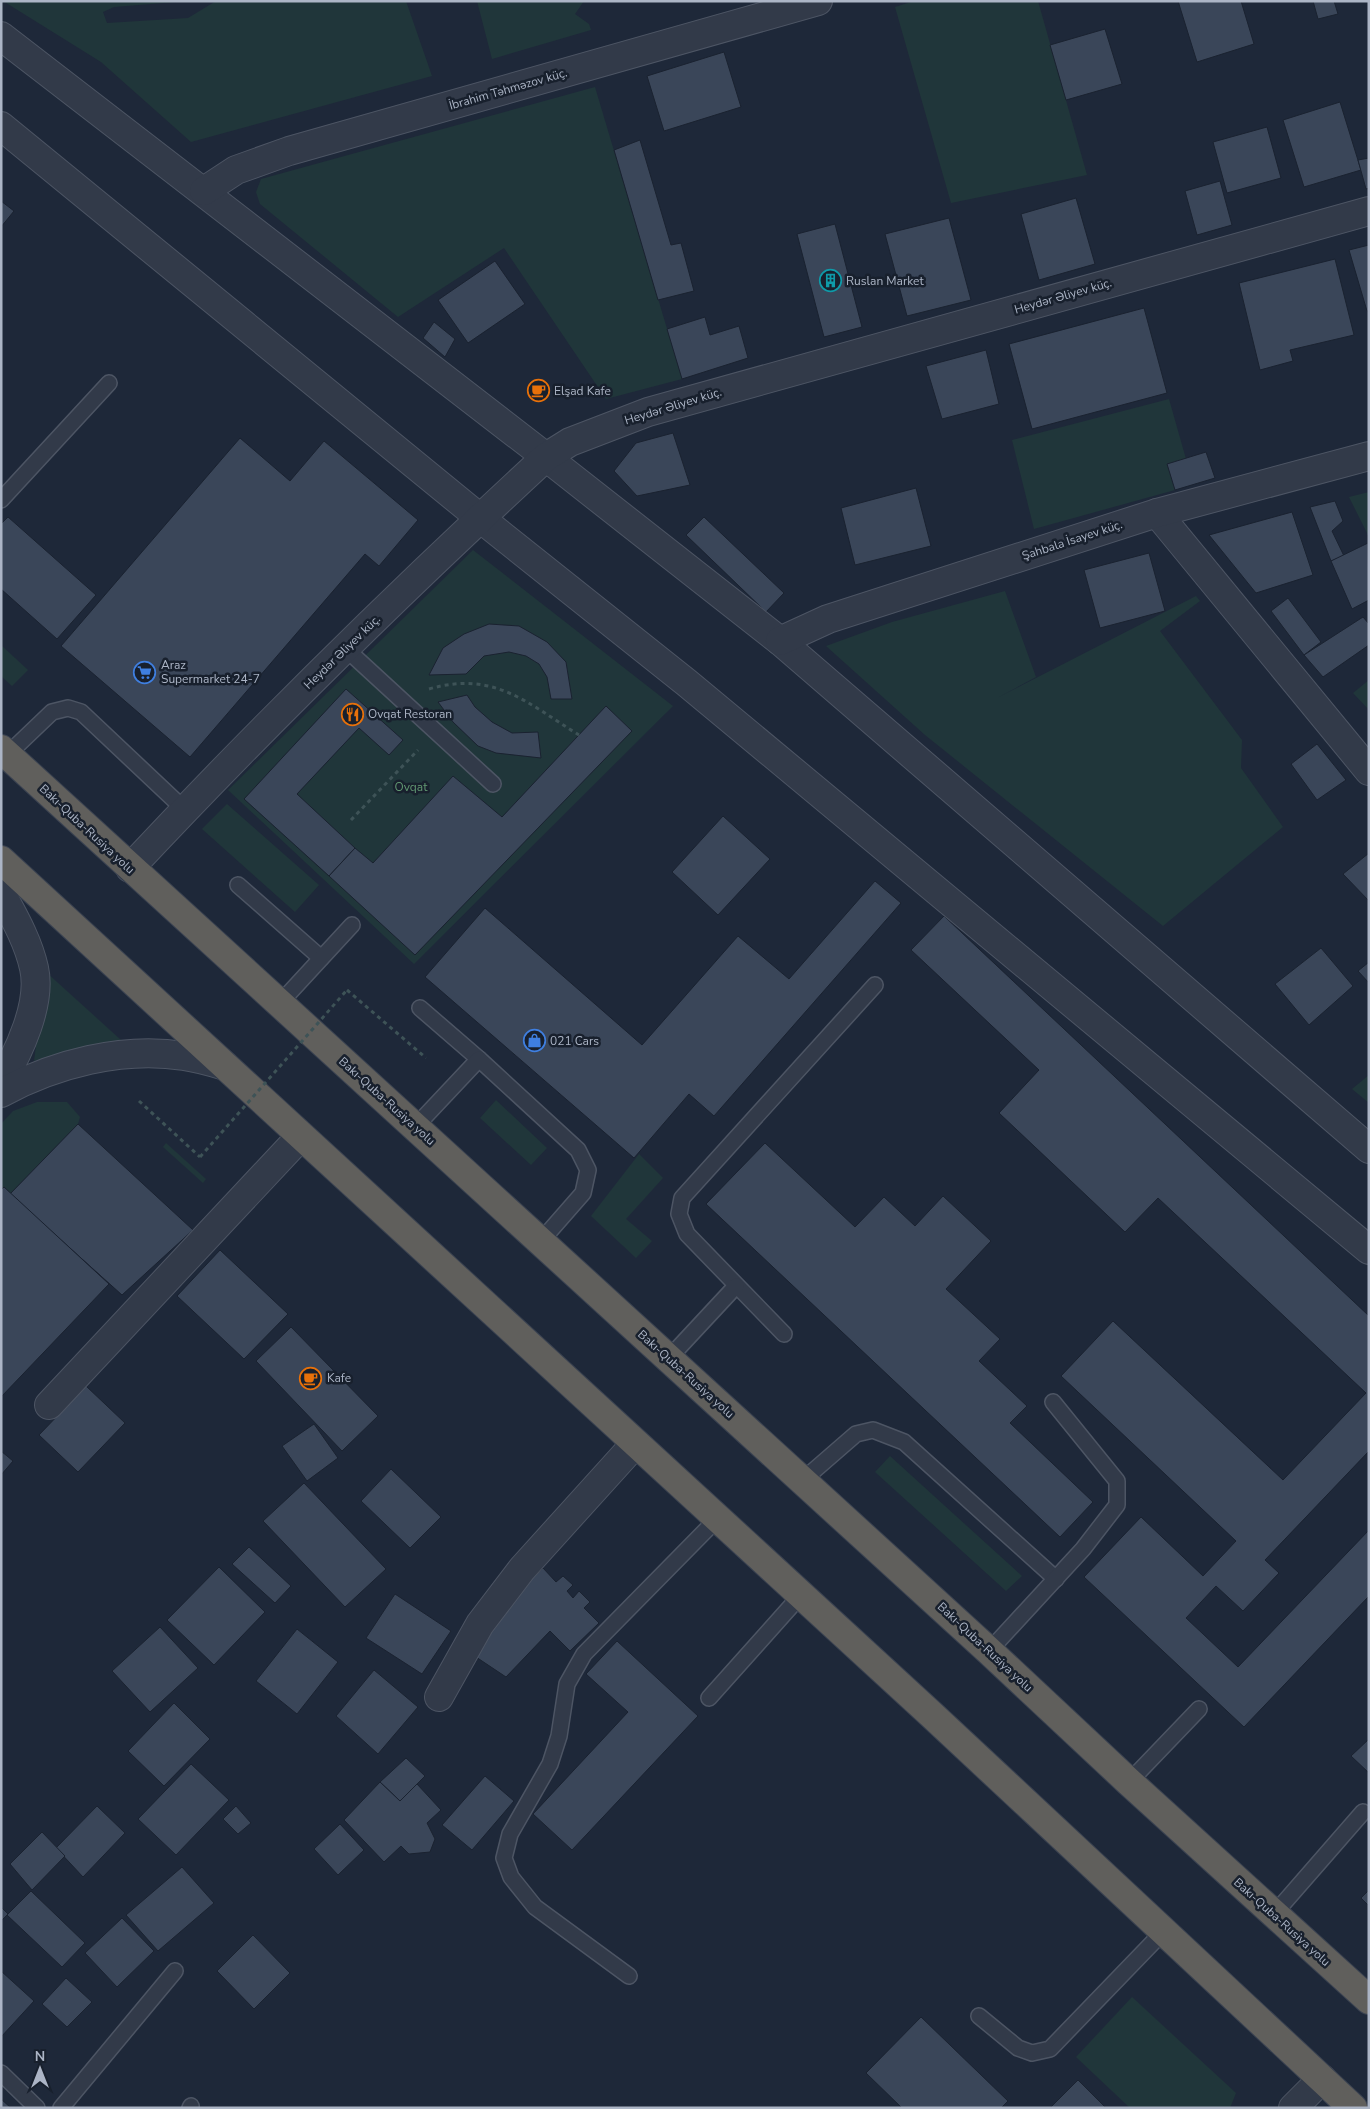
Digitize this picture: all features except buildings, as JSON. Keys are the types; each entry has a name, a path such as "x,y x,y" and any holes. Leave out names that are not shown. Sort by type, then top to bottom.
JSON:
{"highway":[{"name":"Bakı-Quba-Rusiya yolu","path":"4,752 1369,2000"},
{"path":"1,860 801,1595 1353,2108"}],"street":[{"name":"İbrahim Təhməzov küç.","path":"204,191 236,170 289,151 818,1"},
{"path":"1,36 204,191 780,641 1369,1149"},
{"path":"1,126 480,518 688,683 1369,1250"},
{"name":"Heydər Əliyev küç.","path":"130,868 346,648 480,518 546,457 570,442 648,412 1369,211"},
{"name":"Şahbala İsayev küç.","path":"780,641 828,619 1157,513 1369,456"},
{"path":"1157,513 1369,771"},
{"path":"1,894 21,930 35,970 33,1007 24,1038 1,1082"},
{"path":"1,1093 26,1080 58,1069 105,1058 155,1053 184,1056 225,1066"},
{"path":"49,1404 301,1136"},
{"path":"439,1697 480,1624 522,1569 635,1444"},
{"path":"1293,2108 1322,2079"}],"lane":[{"path":"1,500 109,383"},
{"path":"346,648 493,784"},
{"path":"4,752 52,712 68,708 81,712 185,810"},
{"path":"238,885 321,958"},
{"path":"280,1003 352,924"},
{"path":"784,1334 687,1234 679,1214 682,1198 875,985"},
{"path":"420,1008 578,1150 588,1170 583,1193 541,1242"},
{"path":"415,1127 479,1060"},
{"path":"669,1358 736,1286"},
{"path":"989,1651 1084,1549 1117,1505 1117,1482 1053,1402"},
{"path":"802,1480 856,1434 873,1430 904,1442 1056,1579"},
{"path":"629,1976 535,1906 511,1877 504,1858 510,1834 550,1764 559,1736 567,1684 584,1654 717,1519"},
{"path":"709,1698 801,1595"},
{"path":"1129,1782 1200,1709"},
{"path":"1274,1914 1363,1812"},
{"path":"979,2016 1018,2048 1032,2052 1050,2049 1163,1932"},
{"path":"61,2108 175,1971"},
{"path":"1,2073 37,2108"}],"path":[{"path":"407,705 425,690 449,683 482,684 506,690 579,735"},
{"path":"351,820 436,732"},
{"path":"139,1101 200,1157 347,990 426,1058"}],"green space":[{"path":"3,1 188,1 114,7 103,12 107,23 188,18 216,1 406,1 432,76 191,142 101,62"},
{"path":"477,1 584,1 575,14 589,24 591,30 492,59"},
{"path":"914,1 1038,1 1087,175 951,203 895,7"},
{"path":"595,87 682,379 606,399 504,248 398,317 260,204 256,192 261,179"},
{"path":"1169,399 1186,459 1167,464 1175,490 1034,529 1012,440"},
{"path":"1369,492 1369,535 1368,535 1349,497"},
{"name":"Ovqat","path":"473,550 673,706 414,964 228,790"},
{"path":"1005,591 1036,677 997,698 1196,596 1200,601 1160,631 1242,740 1241,768 1283,827 1163,926 925,735 826,646 892,622"},
{"path":"1,645 28,670 12,686 1,676"},
{"path":"1369,680 1369,710 1353,693"},
{"path":"227,804 319,885 295,912 202,829"},
{"path":"46,972 121,1040 34,1061"},
{"path":"1369,1075 1369,1103 1352,1089"},
{"path":"496,1100 547,1148 531,1165 480,1118"},
{"path":"37,1102 67,1102 80,1117 78,1124 10,1194 1,1190 1,1124 13,1111"},
{"path":"166,1143 206,1179 203,1183 163,1147"},
{"path":"639,1154 663,1178 626,1219 652,1241 636,1258 591,1216"},
{"path":"890,1456 1022,1576 1006,1591 875,1472"},
{"path":"1132,1997 1236,2093 1230,2108 1130,2108 1076,2057"}],"place":[{"name":"Ruslan Market","path":"830,281"},
{"name":"Elşad Kafe","path":"538,391"},
{"name":"Araz Supermarket 24-7","path":"145,672"},
{"name":"Ovqat Restoran","path":"352,714"},
{"name":"021 Cars","path":"534,1041"},
{"name":"Kafe","path":"311,1378"}]}
